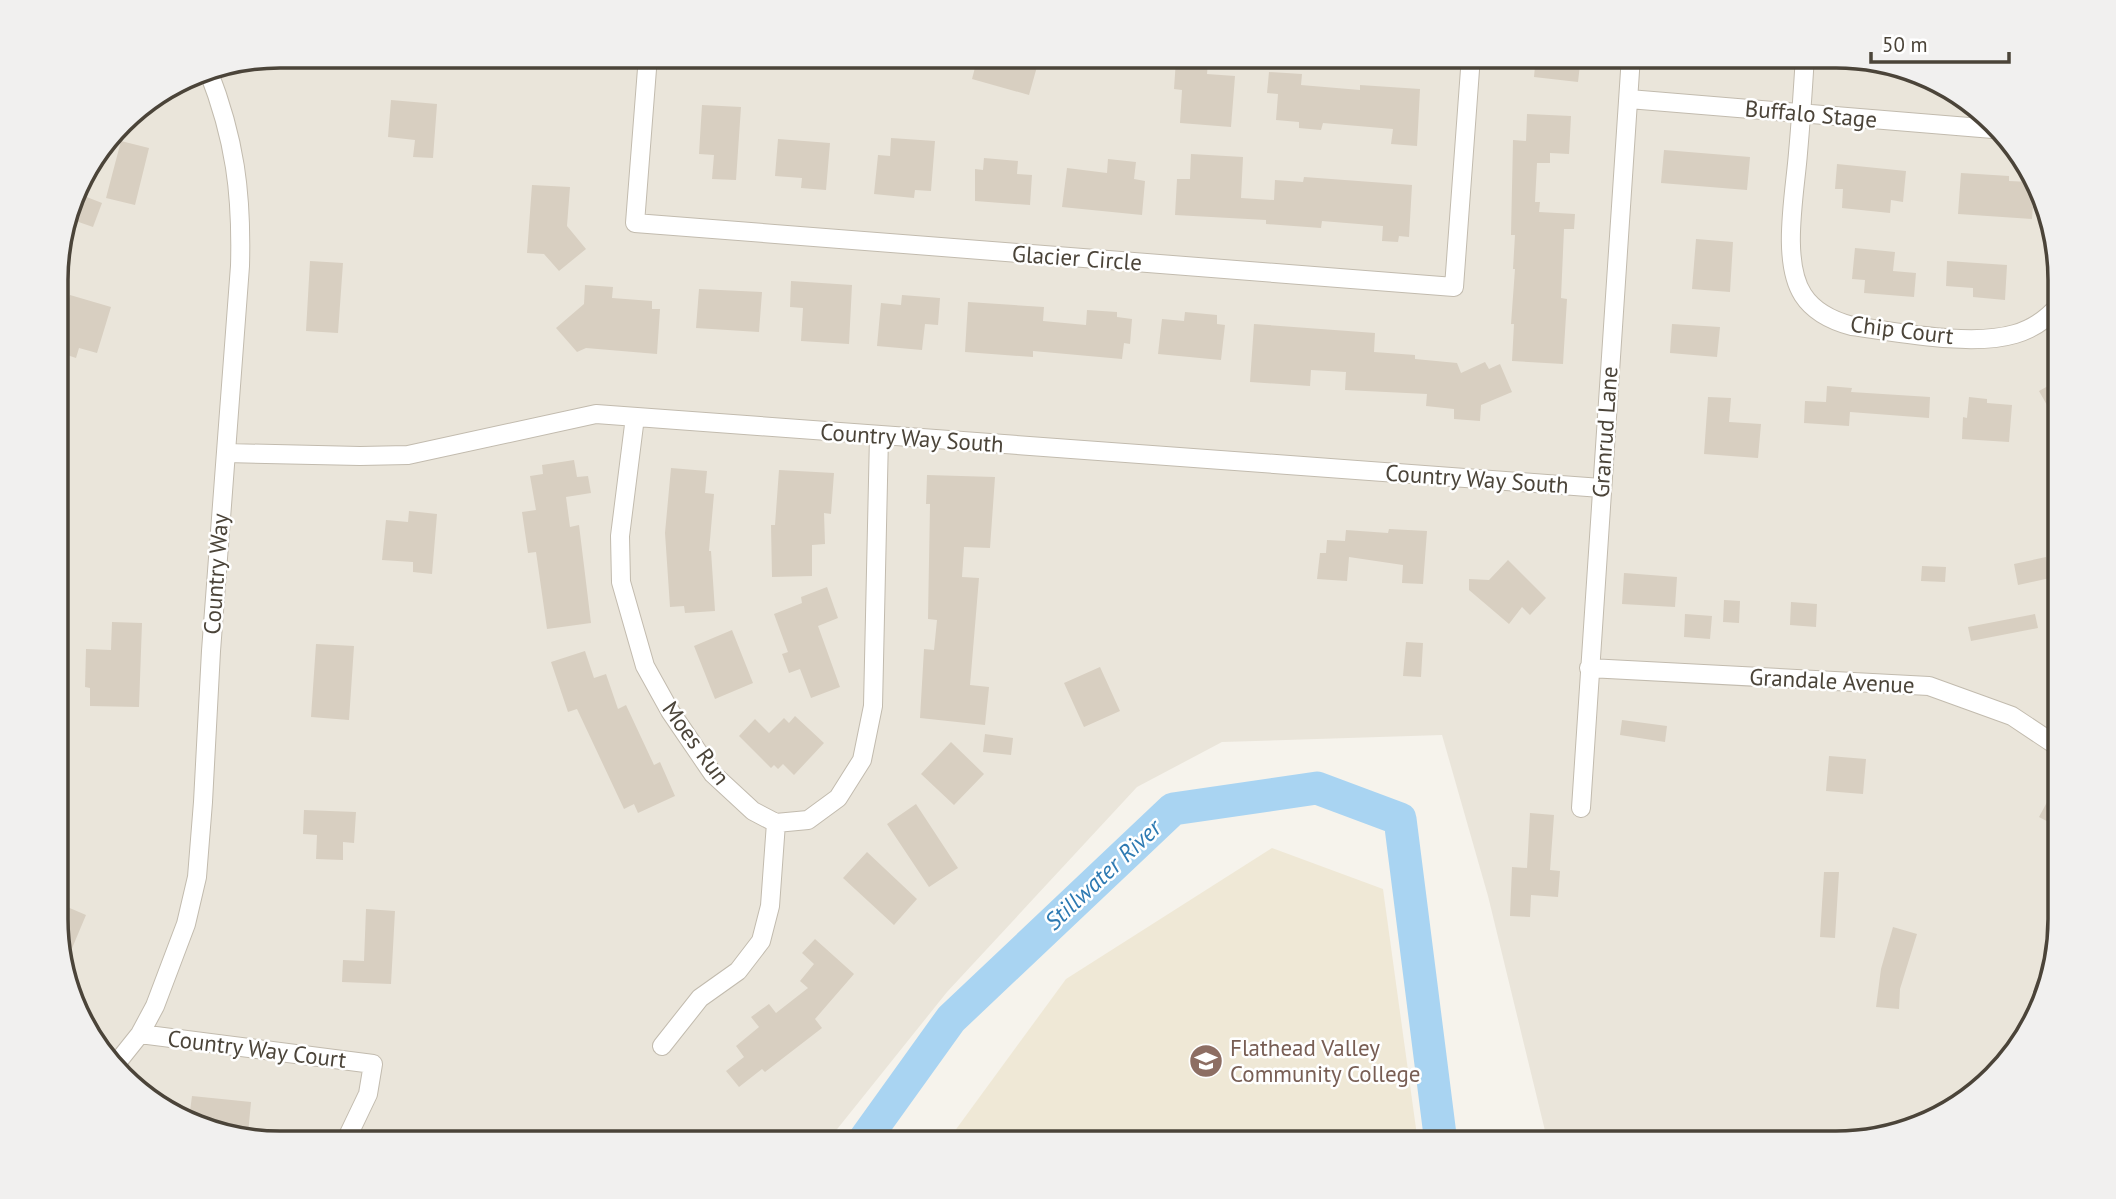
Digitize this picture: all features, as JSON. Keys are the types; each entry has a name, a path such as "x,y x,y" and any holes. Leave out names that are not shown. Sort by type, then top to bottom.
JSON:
{"street":[{"name":"Glacier Circle","path":"647,68 635,223 1454,287 1470,68"},
{"name":"Granrud Lane","path":"1581,808 1630,68"},
{"name":"Chip Court","path":"1804,68 1791,246 1796,280 1802,294 1812,306 1838,322 1852,326 1968,338 2016,334 2047,316"},
{"name":"Country Way","path":"121,1057 140,1034 171,967 186,924 197,877 240,266 241,216 232,143 211,80"},
{"name":"Buffalo Stage","path":"1629,99 1984,128"},
{"name":"Country Way South","path":"226,453 360,456 408,454 596,414 1601,488"},
{"name":"Moes Run","path":"635,417 620,536 621,582 645,666 670,711 713,774 753,811 776,822"},
{"path":"662,1046 700,998 738,971 761,941 770,906 776,822 808,820 818,813 838,798 862,760 873,706 879,436"},
{"name":"Grandale Avenue","path":"1589,668 1929,686 2012,716 2047,739"},
{"name":"Country Way Court","path":"140,1034 373,1063 368,1094 350,1131"}],"shaded area":[{"path":"281,68 1835,68 1890,75 1917,84 1965,112 1986,130 2004,151 2032,199 2041,226 2047,267 2047,932 2041,973 2032,1000 2004,1048 1975,1078 1929,1109 1877,1127 1849,1130 1545,1130 1488,896 1442,735 1222,742 1137,787 947,992 836,1131 253,1129 199,1115 174,1102 141,1078 121,1058 90,1012 80,987 72,960 68,918 68,281 75,226 84,199 112,151 141,121 174,97 199,84 226,75"},
{"name":"Flathead Valley Community College","path":"1272,848 1383,889 1416,1130 955,1131 1066,979"}],"building":[{"path":"975,68 1037,68 1029,95 972,79"},
{"path":"1175,68 1208,68 1207,74 1235,76 1231,127 1180,123 1182,90 1174,89"},
{"path":"1535,68 1580,68 1578,82 1534,77"},
{"path":"1269,72 1302,74 1301,85 1360,90 1360,85 1420,89 1417,146 1391,144 1393,129 1323,123 1321,130 1299,128 1299,122 1276,120 1278,94 1267,93"},
{"path":"391,100 437,104 433,158 413,157 415,140 388,137"},
{"path":"702,105 741,107 736,180 712,179 714,155 699,154"},
{"path":"1527,114 1571,116 1569,154 1550,153 1550,163 1537,163 1535,202 1540,202 1539,212 1575,214 1574,229 1564,229 1561,298 1567,299 1563,364 1512,361 1514,324 1511,324 1515,269 1515,235 1511,235 1513,140 1526,141"},
{"path":"891,138 935,141 931,191 915,190 914,198 874,194 878,155 890,156"},
{"path":"778,139 830,143 826,190 801,188 802,178 775,176"},
{"path":"121,141 149,148 135,205 106,198"},
{"path":"1664,150 1750,157 1747,190 1661,183"},
{"path":"1191,154 1243,157 1241,198 1274,200 1275,180 1303,182 1304,177 1412,185 1409,237 1399,236 1398,242 1382,241 1383,226 1322,221 1321,228 1266,224 1266,220 1175,215 1177,179 1190,179"},
{"path":"984,158 1018,161 1017,174 1032,175 1030,205 975,201 975,169 983,170"},
{"path":"1108,159 1136,162 1134,179 1145,181 1142,215 1062,207 1067,168 1107,173"},
{"path":"1837,164 1906,171 1903,202 1891,200 1890,213 1842,208 1843,189 1835,189"},
{"path":"1961,173 2009,176 2009,181 2023,182 2033,202 2032,219 1958,214"},
{"path":"532,185 570,187 567,226 586,249 559,271 544,254 527,253"},
{"path":"85,196 102,203 93,227 77,221"},
{"path":"1696,239 1733,242 1730,292 1692,289"},
{"path":"1855,248 1895,252 1893,271 1916,273 1914,297 1864,293 1865,280 1852,279"},
{"path":"310,261 343,263 338,333 306,331"},
{"path":"1947,261 2007,265 2005,300 1973,297 1973,288 1946,286"},
{"path":"791,281 852,285 849,344 801,341 803,308 790,307"},
{"path":"585,285 613,287 612,298 652,301 652,309 660,309 657,354 586,348 577,352 556,328 584,304"},
{"path":"699,289 762,292 759,332 696,328"},
{"path":"70,295 111,307 97,353 79,348 76,358 68,355"},
{"path":"902,295 940,298 938,325 925,324 922,350 877,346 881,303 901,305"},
{"path":"968,302 1044,307 1043,321 1086,325 1087,310 1117,312 1117,317 1132,319 1130,344 1124,343 1122,359 1033,351 1033,357 965,352"},
{"path":"1185,312 1217,315 1217,324 1225,325 1221,360 1158,354 1162,319 1184,321"},
{"path":"1254,324 1375,333 1374,352 1415,355 1415,359 1457,363 1461,373 1485,362 1489,369 1500,364 1512,392 1481,405 1480,421 1454,419 1454,409 1426,406 1427,394 1345,390 1346,372 1311,370 1310,386 1250,382"},
{"path":"1672,324 1720,327 1717,357 1670,353"},
{"path":"1827,386 1852,388 1851,392 1930,397 1929,418 1850,412 1849,426 1804,423 1805,401 1826,402"},
{"path":"2047,387 2047,405 2039,391"},
{"path":"1708,397 1731,398 1729,422 1761,424 1758,458 1704,454"},
{"path":"1969,397 1987,399 1987,403 2012,405 2009,442 1962,439 1963,417 1967,418"},
{"path":"574,460 577,477 588,476 591,493 566,497 570,527 579,525 591,623 547,629 536,552 528,553 522,512 536,510 530,476 543,474 542,465"},
{"path":"671,468 707,471 705,493 714,494 709,551 715,611 685,613 684,606 670,607 665,533"},
{"path":"779,470 834,473 831,514 824,513 825,544 812,545 812,576 772,577 771,525 775,525"},
{"path":"927,475 995,477 990,548 964,547 962,577 979,578 970,685 989,687 985,725 920,718 924,649 934,650 937,620 928,619 930,504 926,504"},
{"path":"409,511 437,514 432,574 413,572 413,562 382,560 386,520 408,522"},
{"path":"1389,529 1427,531 1423,584 1402,583 1403,565 1349,557 1347,581 1317,579 1320,553 1326,553 1327,540 1345,541 1346,530 1388,533"},
{"path":"2046,557 2047,579 2018,585 2014,564"},
{"path":"1508,560 1546,598 1530,615 1522,607 1509,624 1469,590 1469,579 1489,580"},
{"path":"1922,566 1946,567 1945,582 1921,581"},
{"path":"1624,573 1677,577 1675,607 1622,604"},
{"path":"827,587 838,618 818,626 840,687 811,698 800,669 789,673 782,654 788,652 774,614 802,603 801,597"},
{"path":"1724,600 1740,601 1739,623 1723,622"},
{"path":"1791,602 1817,604 1816,627 1790,625"},
{"path":"1685,614 1712,616 1710,639 1684,637"},
{"path":"2035,614 2038,628 1971,641 1968,627"},
{"path":"112,622 142,623 139,707 90,706 90,688 85,687 86,649 111,650"},
{"path":"732,630 753,683 715,699 694,646"},
{"path":"1406,642 1423,643 1421,677 1403,676"},
{"path":"316,644 354,646 349,720 311,717"},
{"path":"585,651 594,678 606,674 618,709 626,705 654,765 660,762 675,796 638,813 634,804 624,809 577,709 568,712 551,662"},
{"path":"1100,667 1120,711 1084,727 1064,683"},
{"path":"795,716 824,743 794,775 783,764 778,769 774,765 771,768 739,736 755,719 769,733 784,718 789,723"},
{"path":"1622,720 1667,726 1665,742 1620,735"},
{"path":"985,734 1013,738 1011,755 983,752"},
{"path":"951,742 984,774 954,805 921,774"},
{"path":"1829,756 1866,759 1863,794 1826,791"},
{"path":"2047,802 2047,821 2039,817"},
{"path":"916,804 958,868 929,887 887,824"},
{"path":"304,810 356,812 354,843 343,842 343,860 316,859 317,835 303,834"},
{"path":"1530,813 1554,815 1550,870 1560,871 1558,897 1531,895 1530,917 1510,916 1512,867 1527,868"},
{"path":"867,852 917,899 894,925 843,878"},
{"path":"1824,872 1839,872 1835,938 1820,937"},
{"path":"68,907 86,915 71,951"},
{"path":"366,909 395,911 391,984 342,982 343,960 364,961"},
{"path":"1893,927 1917,934 1900,989 1899,1009 1876,1007 1881,969"},
{"path":"815,939 854,974 815,1019 822,1028 765,1072 762,1069 739,1087 726,1071 744,1057 736,1046 759,1027 751,1017 769,1004 776,1013 808,988 800,981 814,964 802,953"},
{"path":"192,1096 251,1102 249,1128 226,1124 190,1110"}],"waterway":[{"name":"Stillwater River","path":"871,1131 951,1019 1173,809 1317,788 1400,819 1439,1130"}],"place":[{"name":"Flathead Valley Community College","path":"1206,1061"}]}
